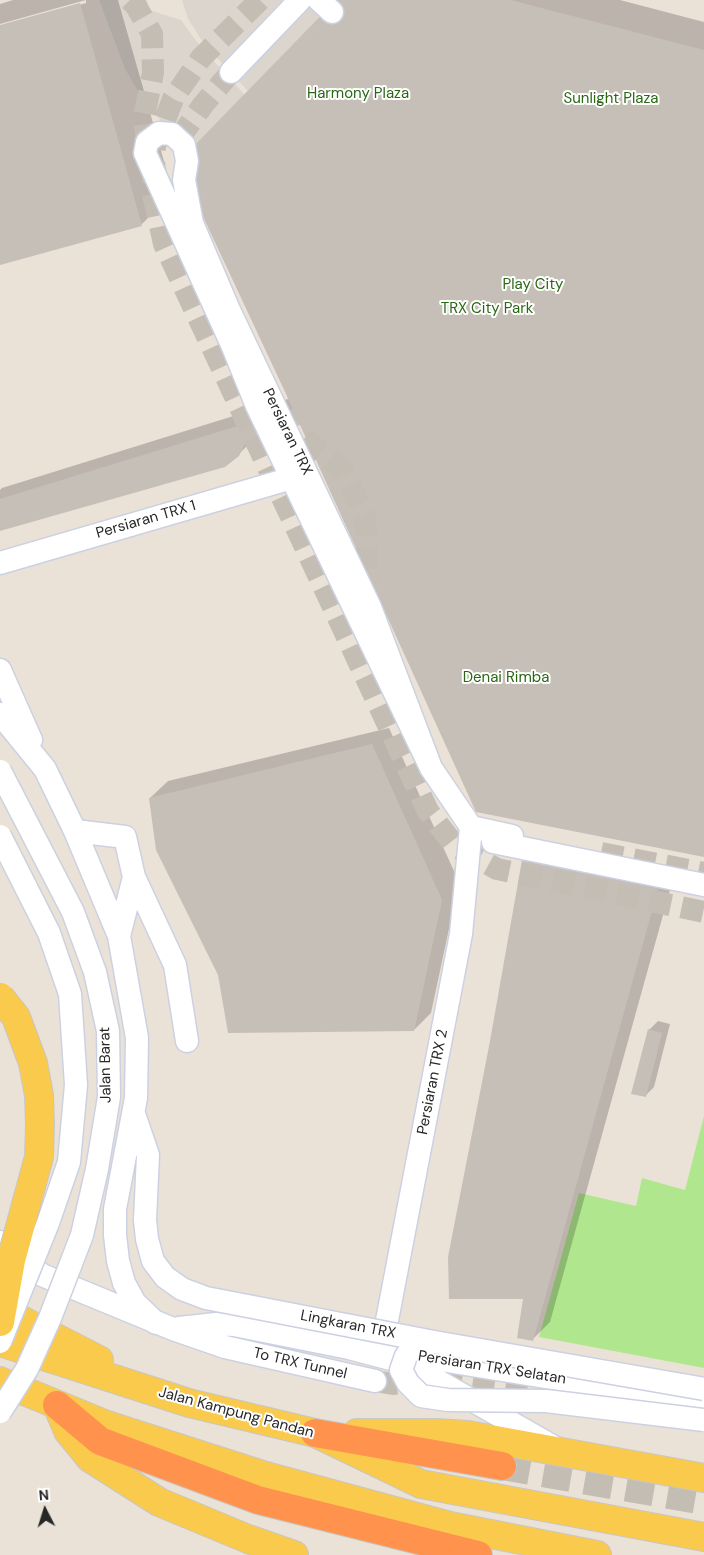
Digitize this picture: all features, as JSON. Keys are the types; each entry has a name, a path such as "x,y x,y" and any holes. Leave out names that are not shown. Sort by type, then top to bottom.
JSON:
{"highway":[{"path":"57,1405 100,1441 258,1500 478,1555"},
{"path":"315,1433 502,1466"}],"main road":[{"path":"0,997 16,1017 33,1064 39,1094 40,1125 39,1157 11,1260 0,1322"},
{"path":"0,1274 13,1291 36,1311 106,1364"},
{"path":"0,1309 106,1364 189,1403"},
{"name":"Jalan Kampung Pandan","path":"0,1342 189,1403 315,1433 421,1484 704,1537"},
{"path":"0,1381 106,1425 266,1476 450,1526 597,1555"},
{"path":"57,1405 68,1431 90,1458 159,1502 248,1539 294,1555"},
{"path":"315,1433 436,1433 560,1450 704,1478"}],"street":[{"path":"231,72 300,0"},
{"name":"Persiaran TRX","path":"431,768 371,594 283,422 229,310 192,223 184,180 187,161 184,145 172,134 159,133 147,142 138,154 431,768 471,827"},
{"path":"283,422 304,438"},
{"name":"Persiaran TRX 1","path":"0,563 292,478"},
{"path":"0,670 75,831 119,936 137,1038 136,1098 115,1209 114,1235 124,1283 135,1303 165,1326 234,1325 349,1348 391,1359 419,1370 560,1450"},
{"path":"0,714 45,769"},
{"name":"Jalan Barat","path":"0,771 73,912 96,972 108,1031 109,1097 97,1169 82,1235 50,1318 27,1369 0,1412"},
{"path":"471,827 503,839 704,885"},
{"name":"Persiaran TRX 2","path":"384,1336 462,934 471,827"},
{"path":"75,831 125,837 134,876 176,964 187,1040"},
{"name":"Jalan Barat","path":"0,836 49,933 70,994 76,1085 69,1162 48,1223 0,1342"},
{"path":"119,936 134,876"},
{"name":"Lingkaran TRX","path":"134,1113 148,1155 145,1220 147,1239 153,1261 165,1277 182,1289 206,1298 434,1342 704,1389"},
{"name":"To TRX Tunnel","path":"0,1242 42,1275 165,1326 225,1347 375,1381"},
{"path":"349,1348 367,1348 377,1344 384,1336"},
{"name":"Persiaran TRX Selatan","path":"384,1336 391,1347 404,1354 704,1403"},
{"path":"434,1342 412,1348 406,1356 401,1370 408,1384 421,1396 448,1400 546,1401 704,1420"}],"green space":[{"path":"704,1116 704,1368 539,1337 579,1193 636,1206 642,1178 685,1190"}],"shaded area":[{"path":"99,0 147,0 149,10 181,20 200,46 245,95 191,149 166,127 142,98 125,69"},
{"path":"182,0 336,0 248,91 204,44 188,19"}],"building":[{"name":"TRX City Park","path":"336,0 510,0 704,50 704,857 476,812 300,425 246,442 239,456 225,467 0,531 0,499 293,409 192,193 191,149"},
{"path":"80,3 142,226 0,265 0,25"},
{"path":"372,744 442,900 414,1031 228,1033 218,975 156,850 149,798"},
{"path":"522,860 658,889 533,1341 517,1338 523,1299 449,1299 448,1257 490,1041"},
{"path":"648,1029 662,1033 646,1097 631,1094"}],"tunnel":[{"path":"130,0 136,6 152,34 153,73 144,117 149,157"},
{"path":"260,0 201,58 173,99 155,146 153,193 164,244 428,811 455,846 497,869 704,912"},
{"path":"178,140 203,105 231,72"},
{"path":"304,439 342,469 365,516 368,580"},
{"path":"601,853 704,873"},
{"path":"375,1381 393,1384 454,1377 572,1395"},
{"path":"502,1466 704,1501"}],"park label":[{"name":"Harmony Plaza","path":"358,94"},
{"name":"Sunlight Plaza","path":"611,99"},
{"name":"Play City","path":"533,285"},
{"name":"Denai Rimba","path":"506,678"}]}
